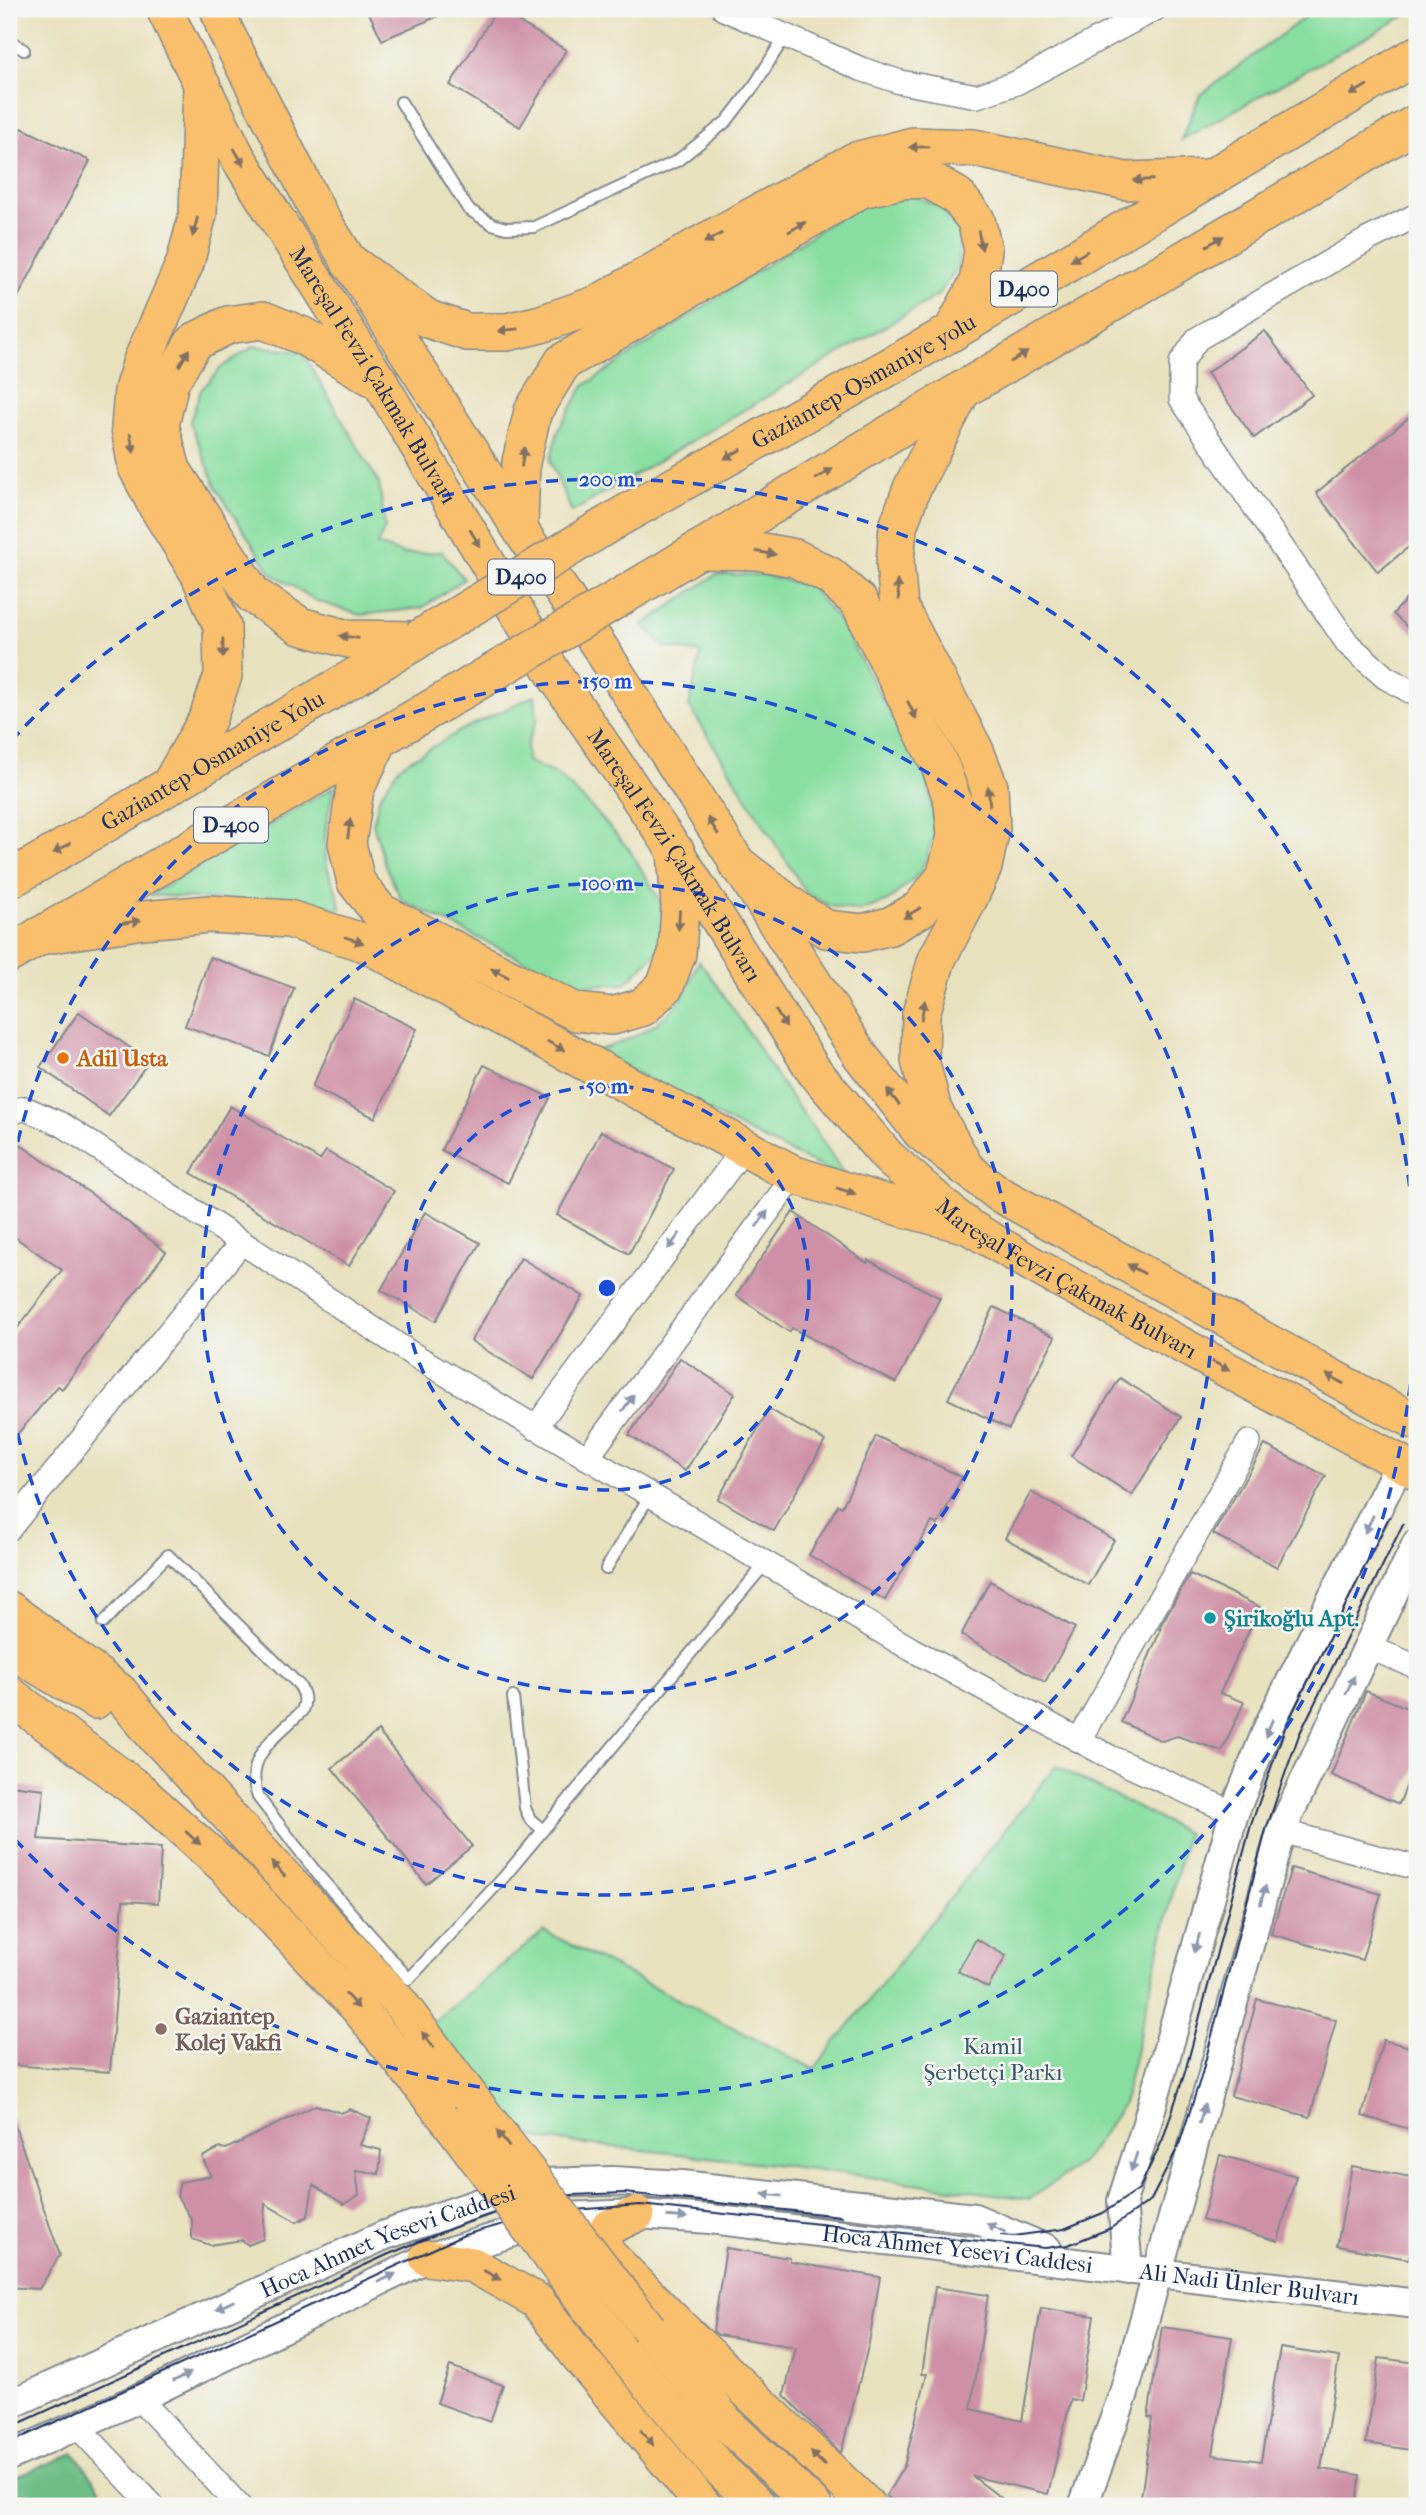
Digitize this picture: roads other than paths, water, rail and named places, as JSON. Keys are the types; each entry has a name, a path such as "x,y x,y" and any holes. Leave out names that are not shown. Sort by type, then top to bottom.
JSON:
{"highway":[{"name":"Gaziantep-Osmaniye yolu","path":"417,640 625,514 952,332 1417,54"},
{"path":"170,785 208,720 223,676 222,626 199,573 157,506 137,467 130,428 133,390 142,361 185,263 198,214 202,86"},
{"name":"D400","path":"453,696 962,390 1417,122"},
{"path":"350,263 428,319 467,331 507,332 541,324 598,304 855,160 912,146 974,148 1126,181 1212,178"},
{"path":"519,525 521,462 533,411 564,362 861,189 902,180 928,179 957,196 976,220 983,250 978,283 952,332"},
{"path":"380,381 303,335 263,320 228,325 194,342 170,382 160,425 172,470 253,595 300,626 348,639 417,640"},
{"path":"962,390 912,488 898,527 895,563 899,607 975,751 989,787 991,828 983,867 937,959 921,1014 920,1060 933,1110 964,1166"},
{"path":"698,550 757,551 795,558 830,576 859,602 941,768 953,802 956,837 945,877 920,909 890,926 862,933 826,929 799,912 737,864"},
{"name":"Gaziantep-Osmaniye Yolu","path":"9,880 417,640"},
{"name":"D-400","path":"24,945 453,696"},
{"path":"380,738 355,789 347,843 356,882 380,912 576,1012 612,1016 643,1007 665,986 677,954 680,907 677,852"},
{"path":"24,945 144,920 210,914 289,919 365,943 795,1175 877,1202 964,1224"},
{"path":"9,1610 119,1692 159,1739"},
{"path":"9,1648 159,1739"},
{"path":"9,1695 142,1793"},
{"path":"9,1714 142,1793"}],"main road":[{"name":"Mareşal Fevzi Çakmak Bulvarı","path":"164,9 237,156 380,381 557,679 677,852 814,1071 888,1157 964,1224 1037,1267 1408,1467"},
{"name":"Mareşal Fevzi Çakmak Bulvarı","path":"218,9 225,30 319,214 860,1055 921,1133 999,1194 1417,1422"},
{"path":"1381,1404 1417,1409"},
{"path":"159,1739 400,2003 649,2329 729,2426 814,2506"},
{"path":"142,1793 223,1865 359,2009 452,2125 616,2344 718,2467 759,2506"},
{"path":"637,2214 609,2227 601,2237 607,2253 681,2328 868,2506"},
{"path":"427,2258 473,2265 537,2301 577,2354 704,2506"}],"street":[{"path":"724,9 861,69 900,82 976,96 1016,83 1155,9"},
{"path":"1417,215 1367,240 1197,339 1181,363 1181,399 1348,645 1385,677 1417,695"},
{"path":"9,1114 24,1108 63,1125 412,1354 911,1649 1111,1757 1234,1813"},
{"path":"536,1428 745,1147"},
{"path":"587,1458 795,1175"},
{"path":"9,1529 241,1243"},
{"path":"1079,1740 1249,1442"},
{"path":"1129,2270 1122,2201 1145,2130 1234,1813 1270,1723 1408,1467"},
{"path":"1083,2506 1124,2393 1281,1831 1417,1543"},
{"path":"1368,1647 1417,1667"},
{"path":"1281,1831 1417,1868"},
{"name":"Hoca Ahmet Yesevi Caddesi","path":"9,2405 386,2235 540,2183 682,2185 974,2218 1082,2263"},
{"name":"Hoca Ahmet Yesevi Caddesi","path":"9,2456 139,2398 427,2258 564,2217 637,2214 710,2219 1082,2263"},
{"name":"Ali Nadi Ünler Bulvarı","path":"1082,2263 1417,2304"},
{"path":"139,2398 239,2506"},
{"path":"77,2426 153,2506"}],"lane":[{"path":"401,102 468,209 492,224 534,228 677,161 727,121 756,83 785,36"},
{"path":"9,40 24,50"},
{"path":"606,1569 650,1495"},
{"path":"103,1623 168,1555 299,1685 303,1692 302,1711 261,1751 254,1768 254,1787 258,1797 319,1876 409,1979 504,1877 766,1563"},
{"path":"513,1697 526,1808 530,1819 543,1830"}],"tram line":[{"path":"1001,2235 1014,2236 1064,2229 1103,2213 1139,2189 1163,2139 1185,2072 1251,1825 1285,1728 1389,1517"},
{"path":"9,2443 464,2235 547,2212 640,2205 1045,2248 1068,2245 1111,2228 1151,2200 1179,2145 1201,2077 1266,1830 1299,1735 1403,1524"},
{"path":"9,2428 389,2254 462,2224 544,2196 625,2193 841,2216"}],"place":[{"name":"Adil Usta","path":"63,1058"},
{"name":"Şirikoğlu Apt.","path":"1210,1618"},
{"name":"Gaziantep Kolej Vakfı","path":"161,2029"}],"park label":[{"name":"Kamil Şerbetçi Parkı","path":"993,2059"}]}
